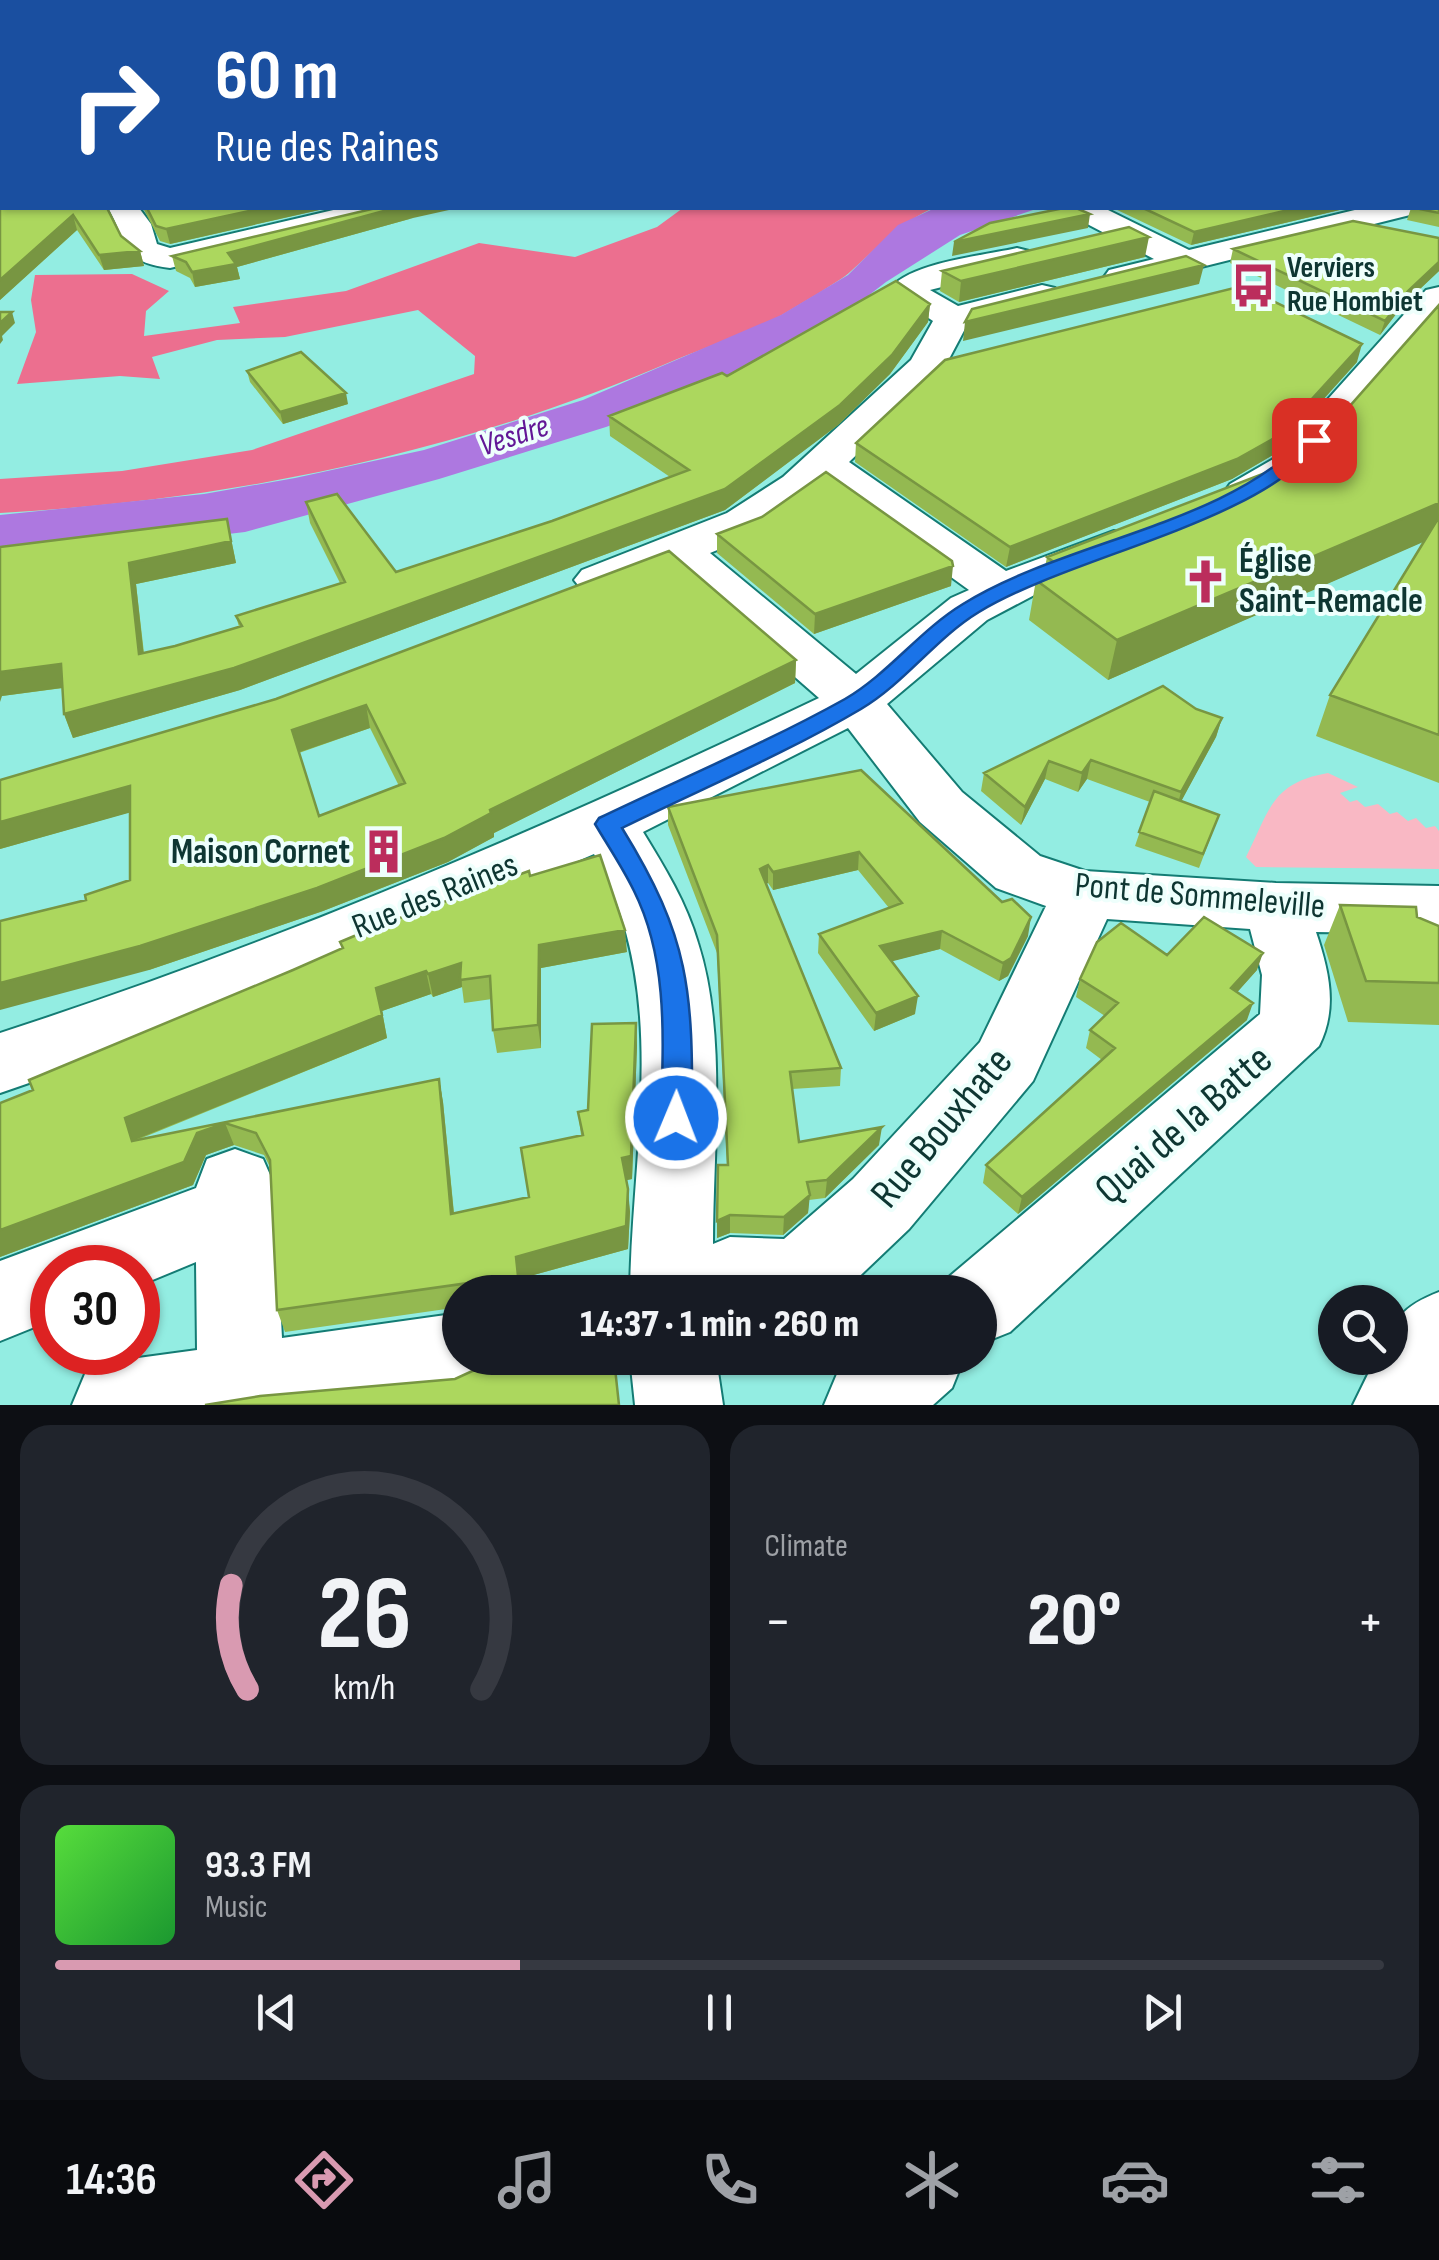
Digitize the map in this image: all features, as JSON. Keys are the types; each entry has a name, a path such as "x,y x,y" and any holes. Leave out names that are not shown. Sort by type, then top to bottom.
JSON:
{"street":[{"path":"124,210 135,224 142,249 153,256 170,258 372,210"},
{"path":"1085,210 1226,281"},
{"path":"1127,233 921,280 906,290 953,318 1391,210"},
{"path":"1350,221 1421,236"},
{"path":"1215,506 1250,492 1290,467 1369,350 1439,298"},
{"path":"556,596 743,524 824,465 927,366 953,318"},
{"path":"927,366 976,357"},
{"path":"824,465 1003,591"},
{"name":"Rue des Raines","path":"1,1063 160,1009 608,824 856,702 969,609 1003,591 1145,533"},
{"name":"Pont de Sommeleville","path":"678,550 856,702 941,807 1018,872 1083,894 1276,906 1439,910"},
{"path":"608,824 648,893 666,945 678,1012 700,1275"},
{"name":"Rue Bouxhate","path":"799,1275 829,1255 881,1204 1008,1060 1065,944 1083,894"},
{"name":"Quai de la Batte","path":"997,1289 1246,1073 1294,1026 1296,975 1276,906"},
{"path":"133,1245 235,1196 242,1387"},
{"path":"0,1300 30,1288"},
{"path":"1396,1405 1439,1332"},
{"path":"116,1405 442,1359"},
{"path":"676,1375 680,1405"},
{"path":"868,1405 902,1375"}],"shaded area":[{"path":"680,210 929,210 898,229 845,276 780,316 594,393 512,421 429,446 260,483 174,497 0,513 0,479 122,471 252,450 474,374 475,356 418,310 285,337 217,340 152,357 160,379 120,376 17,384 36,332 31,300 35,275 132,274 169,291 146,311 144,336 240,323 233,307 346,291 479,243 575,257 657,227"},
{"path":"1328,773 1358,787 1340,793 1350,802 1357,800 1365,807 1378,804 1408,821 1416,818 1426,828 1435,826 1439,831 1439,869 1256,867 1246,857 1275,801 1295,784"}],"water":[{"name":"Vesdre","path":"931,210 1033,210 960,235 886,282 812,339 746,377 606,427 439,479 245,532 0,561 0,515 204,494 295,478 424,450 583,400 781,315 848,275 898,225"}],"building":[{"path":"0,210 108,210 121,236 140,251 99,255 73,215 0,280"},
{"path":"148,210 254,210 166,229 156,226"},
{"path":"368,210 388,210 228,253 236,264 192,272 186,262 172,256"},
{"path":"1054,210 1090,214 954,242 990,223"},
{"path":"1147,210 1288,210 1194,232"},
{"path":"1353,221 1439,238 1439,262 1408,291 1385,321 1233,249"},
{"path":"1129,227 1149,237 961,281 942,271"},
{"path":"1186,256 1204,265 965,322 972,309"},
{"path":"896,281 930,304 892,355 840,405 725,489 234,668 64,714 61,664 0,672 0,547 227,519 231,541 129,563 139,654 175,646 242,626 236,616 345,582 306,502 337,494 396,572 552,521 689,470 609,416 722,373 727,376"},
{"path":"1242,286 1362,344 1278,436 1237,459 1010,547 856,443 945,360"},
{"path":"1439,305 1439,503 1117,640 1036,580 1063,569 1047,557 1278,468 1318,442"},
{"path":"0,312 12,312 0,323"},
{"path":"301,352 346,393 280,412 247,371"},
{"path":"826,472 952,561 953,566 815,614 717,534 762,517"},
{"path":"1439,517 1439,735 1330,695"},
{"path":"669,551 796,660 490,810 491,813 444,838 317,888 140,946 0,983 0,921 86,900 85,895 130,880 130,786 0,822 0,780 276,699","holes":["366,705 405,783 319,816 292,730"]},
{"path":"1163,686 1196,709 1222,718 1181,792 1091,760 1082,773 1049,761 1025,807 984,773"},
{"path":"861,770 1002,902 1012,899 1031,917 1011,958 1003,963 942,931 880,946 918,996 876,1013 819,934 902,903 859,852 773,872 768,865 760,869 841,1068 790,1072 799,1142 882,1127 827,1180 807,1182 810,1195 784,1217 730,1215 717,1221 718,1165 728,1165 717,935 668,807"},
{"path":"1154,791 1219,815 1203,854 1139,832"},
{"path":"600,855 625,930 539,945 538,1025 493,1030 490,976 460,980 461,963 376,988 382,1015 125,1118 132,1141 439,1079 451,1214 529,1197 521,1148 583,1135 578,1112 588,1110 592,1024 636,1023 631,1156 622,1158 628,1189 626,1226 516,1257 518,1275 442,1275 442,1287 277,1310 270,1160 256,1133 225,1123 197,1133 184,1162 0,1230 0,1103 33,1090 29,1080 343,948 340,942 378,926 529,871 530,876"},
{"path":"1340,905 1416,907 1417,917 1439,926 1439,983 1366,981"},
{"path":"1204,917 1263,953 1231,988 1253,1003 1022,1197 986,1165 1115,1048 1090,1030 1118,1003 1080,979 1097,942 1121,923 1167,955"},
{"path":"464,1375 616,1375 619,1405 205,1405 260,1396 455,1379"}],"place":[{"name":"Verviers Rue Hombiet","path":"1254,285"},
{"name":"Église Saint-Remacle","path":"1206,581"},
{"name":"Maison Cornet","path":"383,852"}],"route":[{"path":"676,1118 678,1012 666,945 648,893 608,824 856,702 969,609 1040,574 1250,492 1290,467 1314,440"}]}
